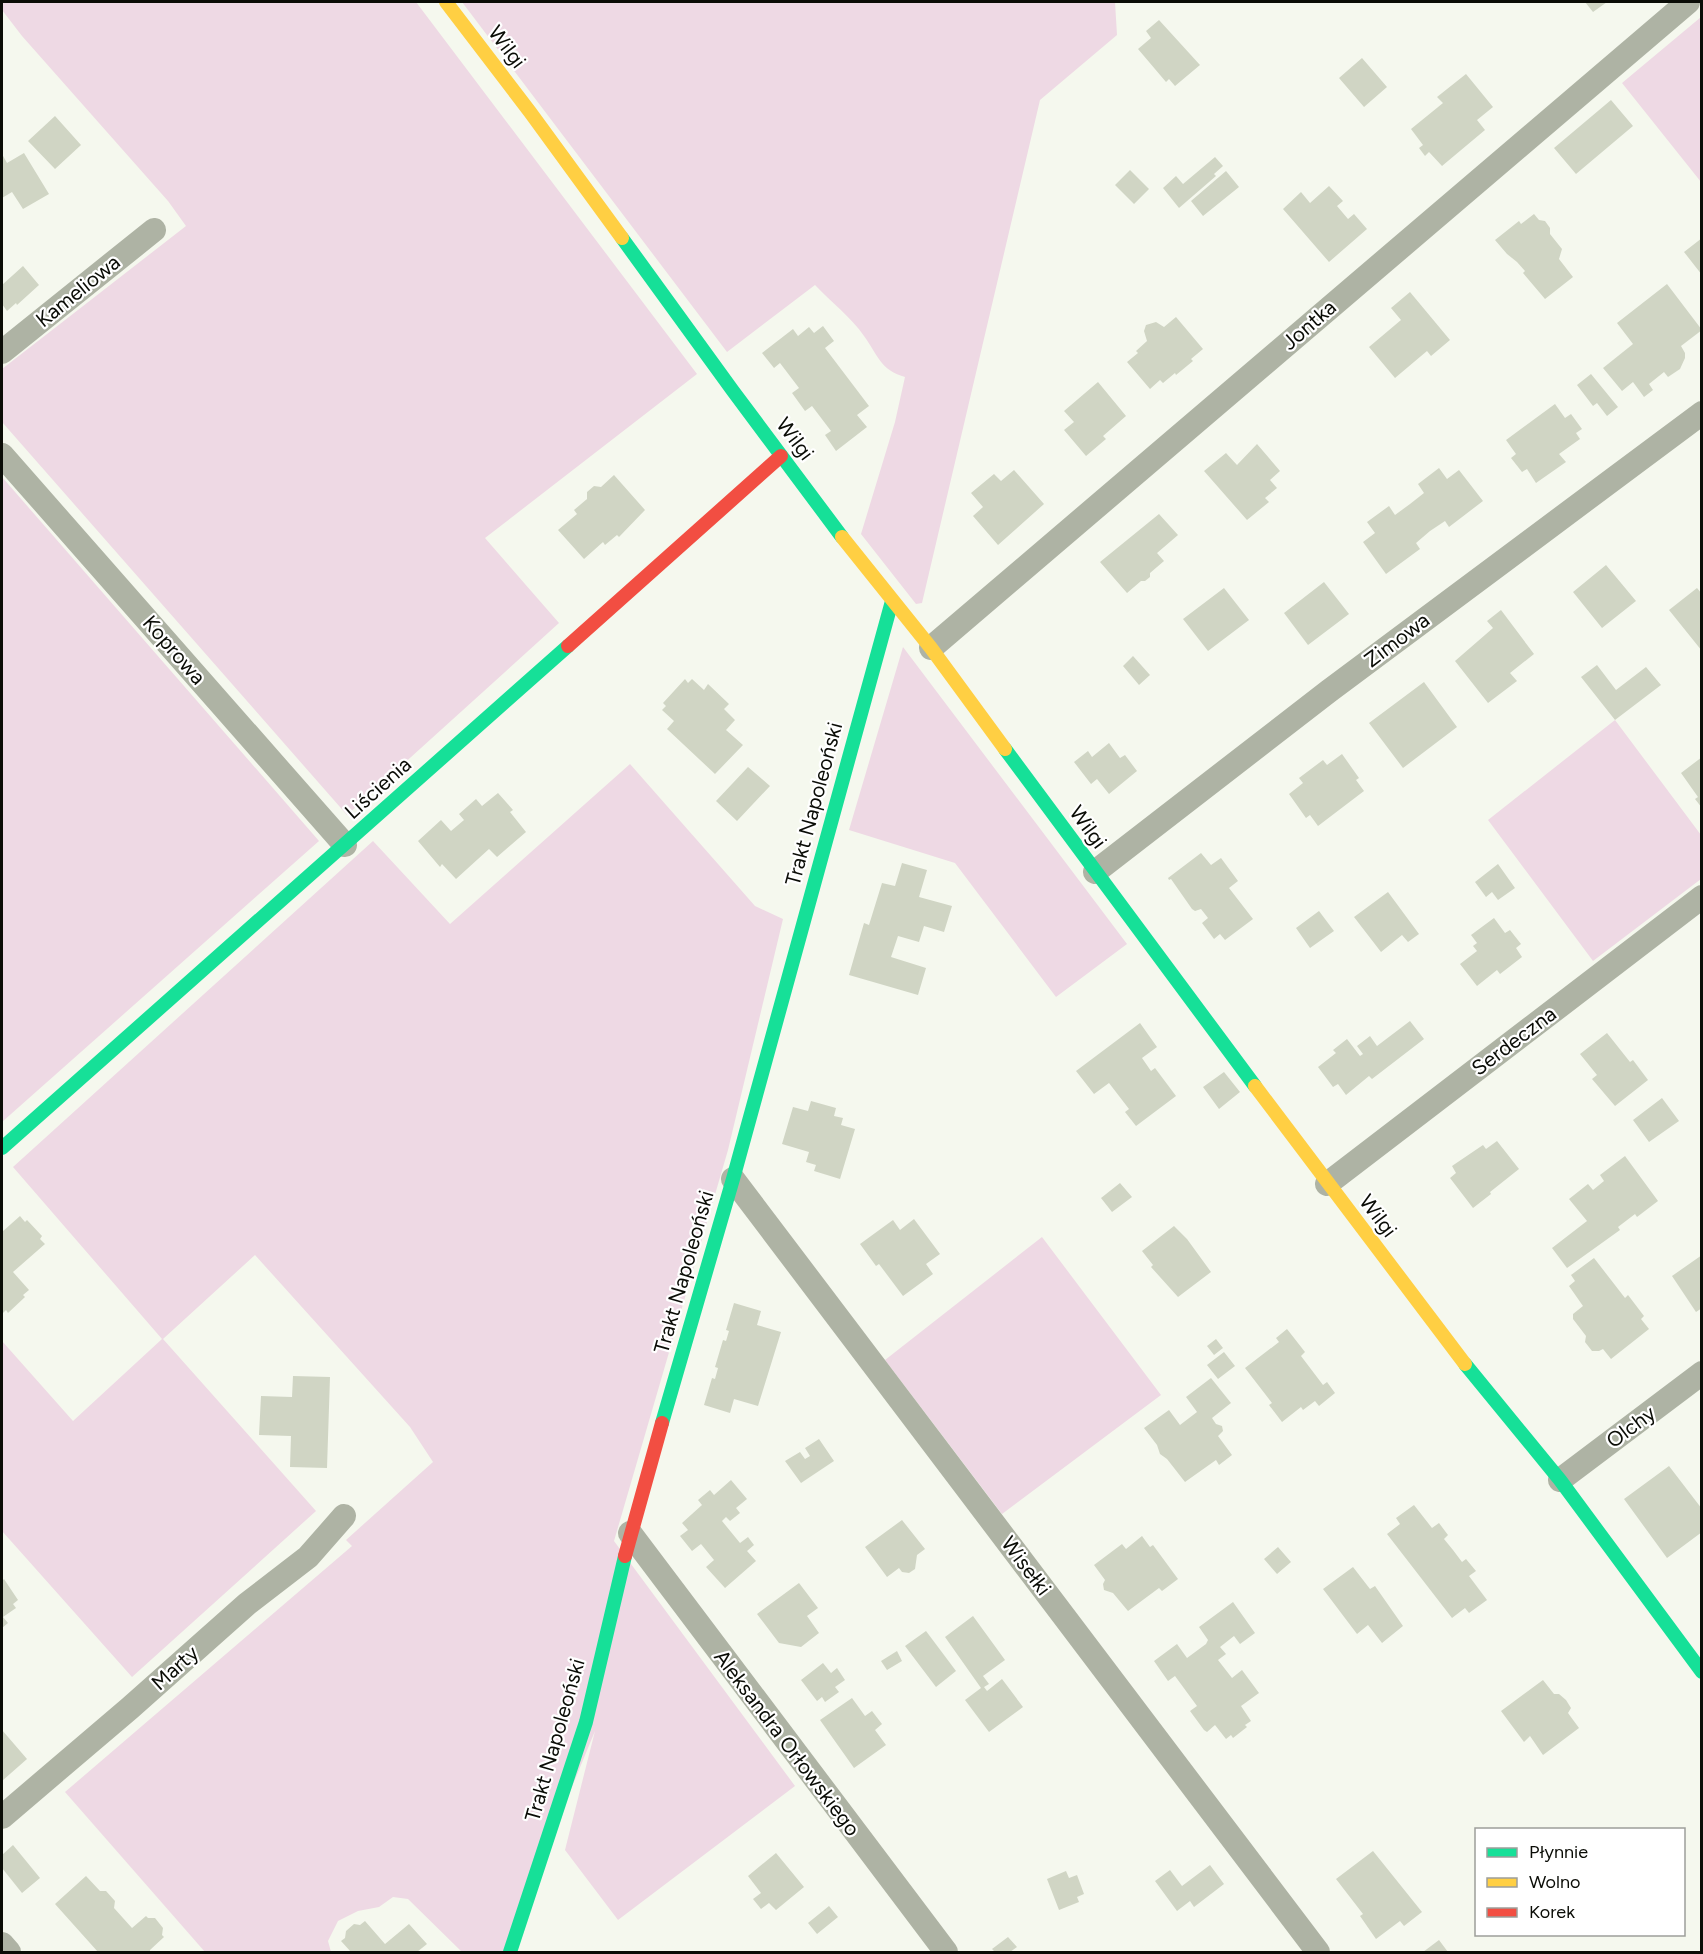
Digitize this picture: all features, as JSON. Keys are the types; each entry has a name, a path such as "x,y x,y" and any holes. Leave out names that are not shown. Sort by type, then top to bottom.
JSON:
{"street":[{"name":"Wilgi","path":"446,2 541,126 781,456 931,648 1327,1184 1444,1338 1560,1480 1701,1672"},
{"name":"Jontka","path":"931,648 1688,2"},
{"name":"Kameliowa","path":"2,352 154,230"},
{"name":"Zimowa","path":"1095,872 1329,691 1701,413"},
{"name":"Koprowa","path":"2,455 345,845"},
{"name":"Liścienia","path":"2,1148 781,456"},
{"name":"Trakt Napoleoński","path":"510,1953 586,1722 630,1533 733,1179 892,601"},
{"name":"Serdeczna","path":"1327,1184 1701,897"},
{"name":"Wisełki","path":"733,1179 1318,1953"},
{"name":"Olchy","path":"1560,1480 1701,1373"},
{"name":"Marty","path":"2,1816 130,1708 247,1604 308,1557 344,1516"},
{"name":"Aleksandra Orłowskiego","path":"630,1533 946,1953"},
{"path":"2,1944 9,1953"}],"shaded area":[{"path":"2,2 416,2 697,374 485,538 559,623 347,815 2,422 2,369 186,226 168,201 22,36 2,10"},
{"path":"462,2 1115,2 1117,35 1040,100 922,603 916,604 861,534 895,422 905,377 885,366 853,323 815,285 727,352"},
{"path":"1701,17 1701,182 1622,83"},
{"path":"2,477 319,841 2,1122"},
{"path":"903,647 1127,944 1056,997 955,863 849,830"},
{"path":"1615,720 1701,835 1701,879 1593,961 1488,820"},
{"path":"630,764 755,906 783,919 728,1150 614,1541 795,1786 618,1920 565,1850 595,1731 504,1952 462,1952 408,1899 393,1897 379,1907 358,1911 338,1921 328,1941 331,1952 205,1952 65,1792 352,1546 346,1540 433,1462 410,1427 255,1255 163,1339 316,1511 132,1677 2,1531 2,1341 73,1421 162,1339 13,1167 373,841 450,924"},
{"path":"1042,1237 1161,1395 1002,1514 885,1360"}],"building":[{"path":"1585,2 1607,2 1593,12"},
{"path":"1159,20 1200,65 1175,86 1169,79 1166,82 1138,49 1151,38 1146,31"},
{"path":"1362,58 1387,87 1364,107 1339,78"},
{"path":"1466,74 1493,107 1477,120 1485,130 1442,166 1429,152 1425,156 1419,148 1423,145 1411,129 1443,103 1437,97"},
{"path":"1611,100 1633,126 1576,174 1554,148"},
{"path":"55,116 81,145 55,169 28,141"},
{"path":"24,153 49,194 23,209 12,192 2,198 2,154 7,163"},
{"path":"1215,157 1223,166 1214,174 1216,176 1179,208 1163,188 1176,176 1183,184"},
{"path":"1130,170 1149,189 1134,204 1115,185"},
{"path":"1226,171 1239,187 1203,216 1191,201"},
{"path":"1329,186 1343,201 1337,206 1348,219 1354,214 1367,229 1329,262 1283,209 1301,192 1310,203"},
{"path":"1534,214 1539,220 1545,221 1550,228 1550,234 1562,249 1559,259 1573,277 1545,299 1523,273 1525,271 1495,240 1519,221 1521,224"},
{"path":"1702,238 1702,275 1684,252"},
{"path":"23,266 39,285 7,311 2,304 2,285"},
{"path":"1667,284 1702,330 1681,346 1685,358 1680,369 1668,377 1664,372 1649,384 1653,390 1644,397 1633,382 1622,391 1603,368 1633,344 1617,323"},
{"path":"1410,292 1450,340 1431,356 1427,351 1395,378 1369,347 1401,320 1391,308"},
{"path":"1176,317 1203,349 1176,375 1175,373 1163,383 1160,380 1150,389 1127,362 1147,341 1144,331 1146,325 1156,322 1164,327"},
{"path":"823,326 834,341 825,348 869,406 857,415 867,427 836,451 825,435 831,431 812,406 805,411 792,393 799,388 780,363 774,368 762,353 793,329 798,336 809,327 814,333"},
{"path":"1591,374 1618,407 1607,416 1597,403 1593,406 1577,385"},
{"path":"1098,382 1126,416 1103,436 1106,439 1086,456 1064,430 1074,422 1064,411"},
{"path":"1555,404 1565,418 1571,414 1582,429 1576,433 1580,439 1559,454 1566,462 1536,483 1527,469 1522,472 1511,458 1516,454 1506,440"},
{"path":"1257,444 1280,471 1270,480 1277,488 1265,498 1269,502 1247,520 1204,471 1226,453 1237,465"},
{"path":"1439,468 1447,479 1459,470 1483,501 1449,527 1445,521 1430,531 1416,543 1420,549 1386,574 1363,542 1375,533 1367,522 1389,506 1395,515 1410,504 1424,493 1418,484"},
{"path":"1014,470 1044,504 998,545 973,516 983,507 971,493 994,474 1001,481"},
{"path":"614,475 645,510 619,537 617,535 605,545 603,542 584,559 558,530 577,514 574,510 587,499 587,492 594,486 601,487"},
{"path":"1159,514 1178,535 1157,553 1164,561 1150,573 1150,577 1141,581 1127,593 1100,562"},
{"path":"1606,565 1636,601 1602,628 1573,592"},
{"path":"1324,582 1349,614 1308,645 1284,613"},
{"path":"1224,588 1249,620 1208,651 1183,619"},
{"path":"1697,588 1702,594 1702,651 1669,610"},
{"path":"1501,610 1534,654 1510,673 1517,681 1488,703 1455,661 1493,628 1487,621"},
{"path":"1133,656 1150,675 1139,685 1123,666"},
{"path":"1597,665 1616,690 1646,667 1661,685 1615,720 1581,677"},
{"path":"685,679 688,683 692,679 704,690 708,684 729,704 724,709 735,720 726,730 743,745 715,774 667,729 674,721 662,710 666,706 663,703"},
{"path":"1424,682 1457,727 1403,768 1369,723"},
{"path":"1109,743 1120,758 1125,755 1137,771 1109,794 1097,779 1091,784 1074,762 1088,751 1092,757"},
{"path":"1342,754 1359,778 1356,780 1364,791 1318,826 1310,815 1306,818 1289,794 1303,783 1299,778 1323,760 1327,765"},
{"path":"1702,757 1702,808 1695,799 1698,797 1681,773"},
{"path":"748,767 770,786 737,821 716,801"},
{"path":"498,793 513,810 510,812 526,832 497,857 489,849 456,879 442,864 440,867 418,841 441,820 451,831 464,820 459,814 476,799 482,806"},
{"path":"1201,853 1211,865 1221,858 1238,881 1229,888 1253,919 1225,940 1220,934 1214,939 1202,923 1208,918 1201,909 1195,911 1192,909 1168,878"},
{"path":"902,863 927,870 919,897 952,906 944,932 924,926 919,942 898,936 891,957 926,968 918,995 849,975 864,923 869,925 882,883 895,886"},
{"path":"1498,864 1515,888 1498,900 1492,892 1486,897 1475,882"},
{"path":"1388,892 1419,934 1408,942 1402,935 1381,952 1354,917"},
{"path":"1319,911 1334,931 1310,948 1296,928"},
{"path":"1494,918 1505,933 1510,930 1521,944 1516,948 1522,957 1500,974 1497,970 1477,986 1460,964 1477,951 1473,946 1477,943 1471,935"},
{"path":"1410,1021 1424,1039 1372,1079 1369,1076 1346,1095 1338,1084 1333,1087 1318,1067 1336,1053 1333,1050 1347,1039 1360,1056 1363,1054 1357,1046 1370,1036 1377,1046"},
{"path":"1140,1023 1157,1047 1142,1058 1151,1071 1155,1068 1176,1096 1136,1126 1125,1112 1129,1109 1109,1083 1094,1094 1076,1071"},
{"path":"1607,1033 1630,1062 1633,1060 1648,1080 1615,1106 1592,1079 1597,1075 1580,1054"},
{"path":"1224,1072 1240,1092 1219,1109 1203,1087"},
{"path":"1662,1098 1679,1121 1649,1142 1633,1120"},
{"path":"811,1101 836,1108 834,1116 843,1118 841,1125 855,1129 840,1179 814,1171 816,1165 806,1162 809,1152 782,1144 793,1107 808,1111"},
{"path":"1497,1141 1519,1169 1473,1208 1450,1178 1456,1173 1452,1166 1483,1145 1486,1149"},
{"path":"1625,1156 1658,1201 1637,1217 1635,1214 1618,1227 1620,1230 1567,1268 1552,1248 1587,1221 1569,1199 1588,1184 1593,1190 1604,1181 1600,1175"},
{"path":"1120,1183 1132,1197 1112,1212 1101,1198"},
{"path":"20,1216 42,1236 40,1239 45,1244 13,1272 29,1290 8,1313 6,1310 2,1314 2,1232"},
{"path":"914,1219 940,1254 926,1264 933,1274 903,1296 879,1264 876,1266 860,1244 893,1220 900,1230"},
{"path":"1174,1226 1187,1239 1211,1272 1178,1297 1151,1267 1153,1265 1142,1251"},
{"path":"1702,1255 1702,1308 1696,1312 1672,1276"},
{"path":"1594,1258 1625,1298 1628,1295 1644,1316 1641,1319 1649,1329 1611,1359 1603,1349 1592,1351 1585,1342 1586,1336 1573,1319 1573,1314 1583,1306 1569,1286 1575,1281 1571,1275"},
{"path":"734,1303 761,1311 757,1325 781,1332 758,1406 734,1399 730,1413 704,1405 712,1378 715,1379 718,1368 715,1367 723,1340 726,1341 729,1331 726,1330"},
{"path":"1287,1329 1305,1352 1301,1356 1323,1385 1327,1382 1335,1393 1319,1406 1315,1401 1303,1410 1301,1407 1282,1422 1269,1405 1272,1403 1245,1368 1279,1342 1276,1338"},
{"path":"1216,1339 1223,1348 1214,1355 1207,1346"},
{"path":"1224,1352 1235,1366 1218,1379 1207,1365"},
{"path":"293,1376 330,1377 327,1468 290,1467 291,1436 259,1435 261,1396 292,1397"},
{"path":"1211,1378 1231,1403 1212,1418 1216,1424 1222,1426 1223,1431 1218,1436 1232,1455 1219,1465 1216,1460 1185,1482 1167,1459 1160,1454 1157,1445 1144,1428 1169,1410 1180,1425 1197,1412 1186,1397"},
{"path":"819,1439 834,1461 801,1483 785,1461 800,1452 805,1459 810,1456 805,1448"},
{"path":"1669,1466 1702,1509 1702,1532 1667,1558 1624,1499"},
{"path":"731,1480 747,1499 736,1508 740,1513 730,1521 726,1517 722,1521 740,1543 748,1537 754,1545 747,1551 756,1561 725,1588 706,1567 714,1560 701,1544 692,1551 680,1536 688,1530 682,1523 702,1505 698,1500 710,1490 714,1495"},
{"path":"1414,1505 1432,1528 1439,1523 1448,1535 1444,1539 1462,1562 1466,1559 1476,1571 1469,1576 1487,1600 1469,1613 1465,1608 1452,1618 1387,1534 1400,1524 1396,1518"},
{"path":"902,1520 925,1549 917,1555 915,1569 909,1573 902,1572 899,1568 887,1577 865,1547"},
{"path":"1142,1536 1150,1547 1153,1545 1178,1579 1162,1591 1159,1588 1128,1611 1113,1593 1104,1590 1105,1580 1094,1565 1122,1544 1126,1549"},
{"path":"1278,1547 1291,1562 1277,1574 1264,1559"},
{"path":"1353,1567 1370,1589 1375,1586 1403,1626 1382,1643 1368,1625 1357,1634 1323,1589"},
{"path":"4,1579 18,1600 13,1604 16,1608 3,1617 8,1623 2,1628 2,1581"},
{"path":"799,1583 818,1608 807,1616 819,1633 801,1647 779,1643 757,1614"},
{"path":"1233,1602 1255,1633 1240,1644 1234,1636 1220,1647 1226,1654 1218,1660 1232,1678 1242,1670 1259,1693 1241,1706 1251,1721 1245,1725 1247,1727 1233,1738 1231,1735 1226,1739 1215,1725 1207,1732 1204,1730 1190,1711 1197,1706 1175,1676 1168,1681 1154,1661 1177,1644 1187,1658 1206,1644 1208,1640 1199,1627"},
{"path":"973,1616 1005,1660 983,1676 989,1684 984,1687 987,1691 1002,1679 1023,1707 989,1732 965,1700 981,1688 945,1637"},
{"path":"926,1631 956,1671 936,1687 905,1646"},
{"path":"897,1651 902,1661 887,1670 881,1661"},
{"path":"823,1663 831,1673 837,1668 845,1680 835,1687 839,1692 825,1702 822,1697 817,1701 801,1680"},
{"path":"1543,1680 1554,1694 1559,1694 1566,1700 1571,1708 1568,1713 1579,1728 1543,1755 1530,1736 1524,1742 1501,1711"},
{"path":"852,1698 865,1716 872,1711 882,1724 875,1730 886,1745 854,1768 820,1720"},
{"path":"2,1730 27,1759 2,1781"},
{"path":"13,1845 40,1878 22,1893 2,1868 2,1855"},
{"path":"1373,1851 1422,1912 1404,1926 1400,1921 1376,1939 1360,1916 1363,1914 1336,1879"},
{"path":"776,1853 804,1887 776,1910 769,1903 761,1909 753,1899 761,1893 748,1876"},
{"path":"1210,1865 1224,1884 1194,1907 1190,1901 1177,1911 1155,1881 1170,1870 1182,1886"},
{"path":"1066,1871 1069,1878 1077,1875 1084,1894 1077,1897 1079,1902 1059,1910 1047,1879"},
{"path":"86,1876 100,1891 106,1891 115,1901 114,1908 132,1928 146,1916 155,1918 163,1928 164,1937 150,1952 98,1952 55,1904"},
{"path":"829,1906 838,1917 817,1934 808,1923"},
{"path":"365,1921 385,1944 409,1924 427,1944 417,1952 351,1952 341,1941 345,1938 346,1931 354,1924 360,1925"},
{"path":"1008,1937 1017,1947 1010,1952 995,1952 992,1949"},
{"path":"1439,1940 1448,1952 1423,1952"}],"traffic: fast":[{"path":"622,238 842,537"},
{"path":"662,1423 733,1179 892,601"},
{"path":"2,1148 568,646"},
{"path":"1005,749 1255,1086"},
{"path":"1465,1364 1560,1480 1702,1672"},
{"path":"510,1952 586,1722 625,1556"}],"traffic: slow":[{"path":"446,2 622,238"},
{"path":"842,537 931,648 1005,749"},
{"path":"1255,1086 1465,1364"}],"traffic: jam":[{"path":"568,646 781,456"},
{"path":"625,1556 662,1423"}]}
